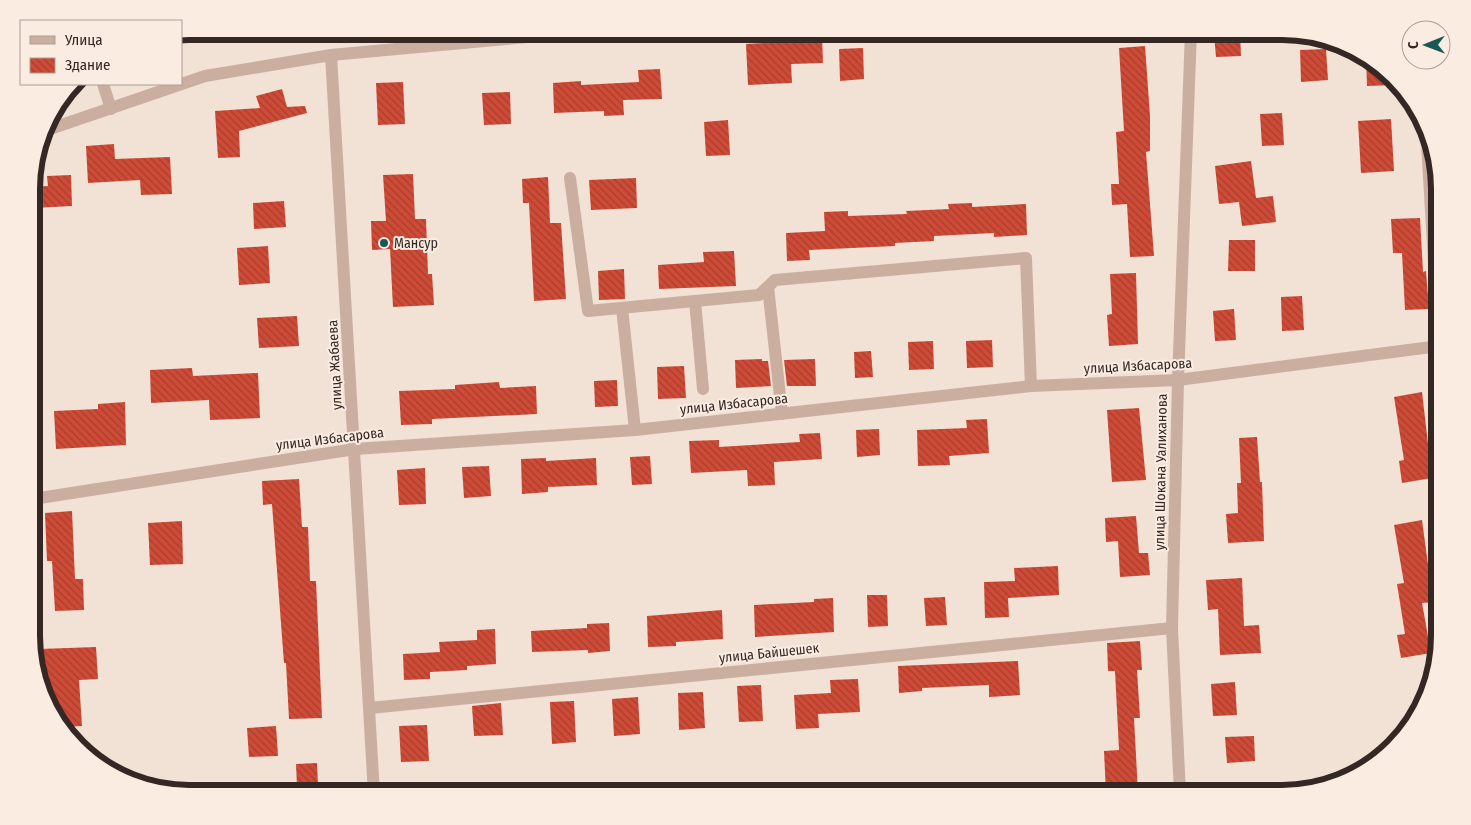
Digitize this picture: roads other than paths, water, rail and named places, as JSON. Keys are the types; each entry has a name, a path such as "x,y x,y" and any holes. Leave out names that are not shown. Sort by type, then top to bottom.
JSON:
{"street":[{"path":"182,84 205,76 427,40"},
{"name":"улица Шокана Уалиханова","path":"1180,785 1172,628 1178,380 1191,40"},
{"name":"улица Жабаева","path":"331,55 374,785"},
{"path":"103,85 111,109"},
{"path":"52,129 179,85"},
{"name":"улица Избасарова","path":"1428,160 1431,211"},
{"path":"570,178 588,311 759,295 775,280 1026,258 1031,386"},
{"path":"768,287 782,414"},
{"path":"694,301 703,389"},
{"path":"622,308 635,430"},
{"name":"улица Избасарова","path":"40,498 355,449 635,430 1031,386 1178,380 1431,348"},
{"name":"улица Байшешек","path":"370,708 1172,628"}],"place":[{"name":"Мансур","path":"384,243"}]}
